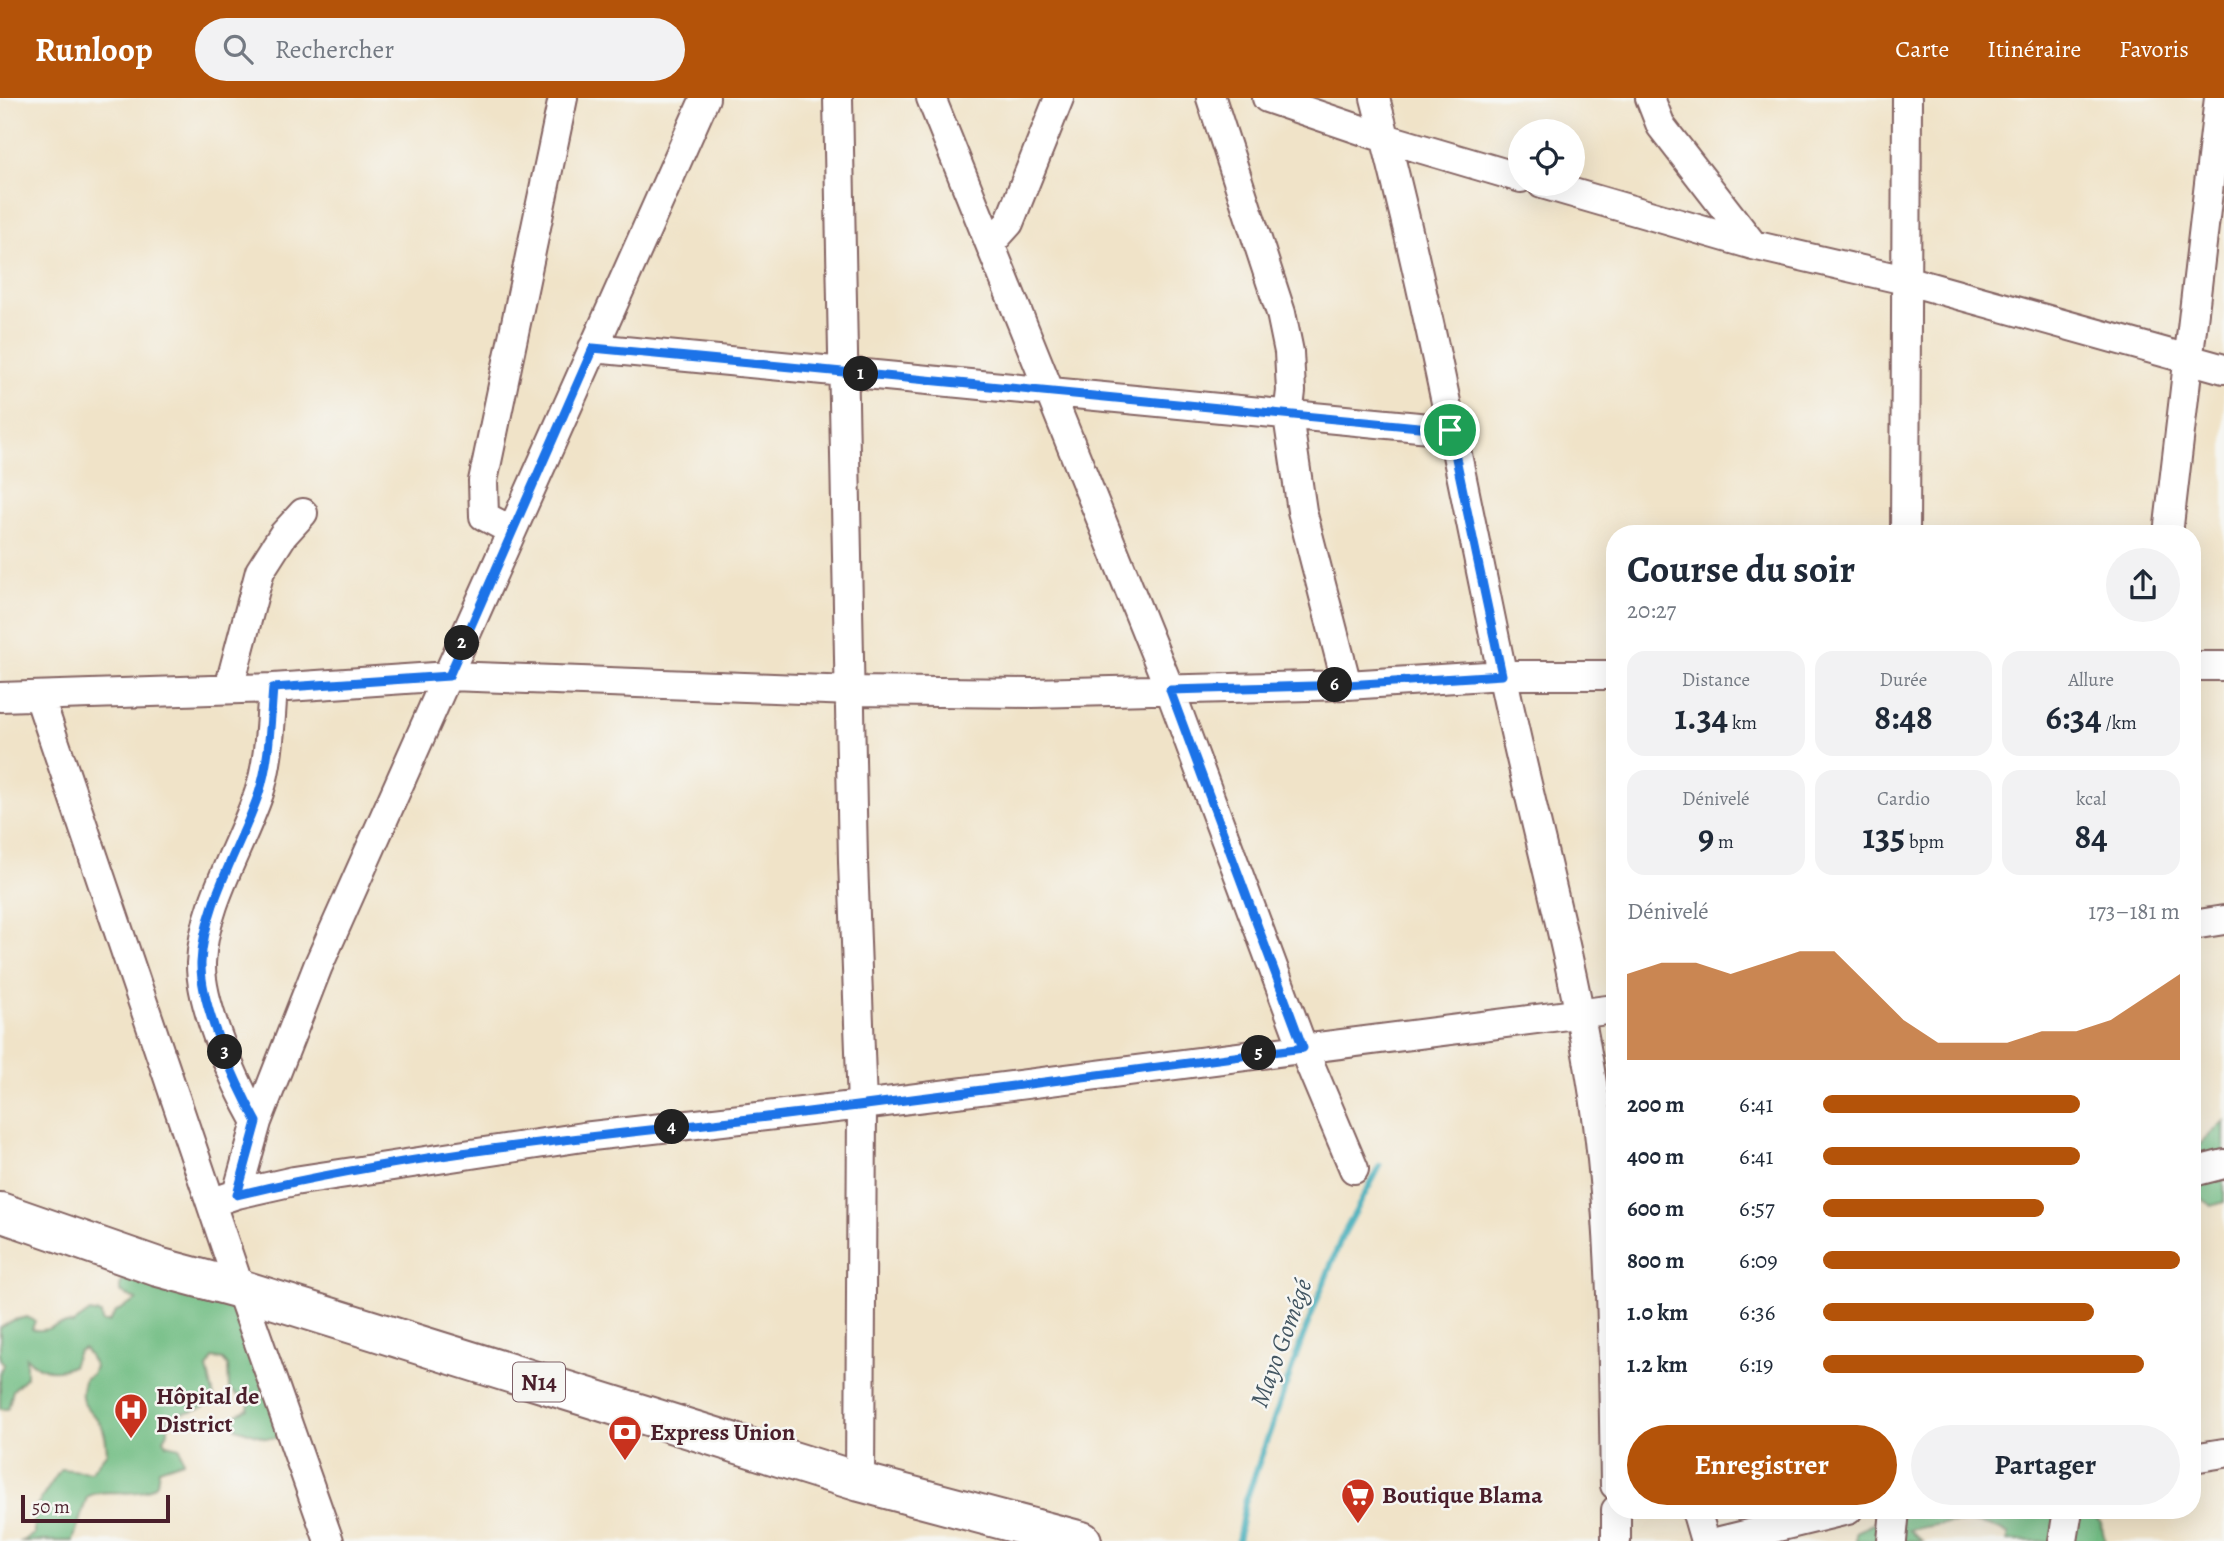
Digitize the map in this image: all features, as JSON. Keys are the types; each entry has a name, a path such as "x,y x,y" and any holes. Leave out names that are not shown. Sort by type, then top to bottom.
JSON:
{"highway":[{"name":"N14","path":"0,1212 158,1267 240,1289 860,1482 1082,1541"}],"street":[{"path":"512,531 484,516 483,481 563,98"},
{"path":"225,1198 318,966 705,98"},
{"path":"838,98 852,691 853,861 862,1105 860,1482"},
{"path":"931,98 1170,690 1303,1048 1354,1169"},
{"path":"990,244 1009,223 1059,98"},
{"path":"1211,98 1281,313 1289,352 1291,391 1288,416 1302,512 1347,685"},
{"path":"1267,98 1385,138 1508,174"},
{"path":"1374,98 1580,1015 1598,1126 1606,1226"},
{"path":"1650,98 1661,126 1753,245"},
{"path":"1905,525 1907,98"},
{"path":"2169,525 2219,98"},
{"path":"1584,196 1753,245 1905,281 2224,369"},
{"path":"593,348 1450,430"},
{"path":"229,688 260,571 283,535 303,513"},
{"path":"2201,666 2224,666"},
{"path":"0,696 273,688 449,676 852,691 1031,693 1347,685 1502,675 1606,675"},
{"path":"257,1122 232,1072 212,1015 201,965 205,939 228,867 260,791 267,762 273,688"},
{"path":"39,696 225,1198 240,1289 330,1541"},
{"path":"2201,924 2224,920"},
{"path":"225,1198 306,1179 557,1140 862,1105 1606,1011"},
{"path":"2201,1170 2224,1164"},
{"path":"2201,1457 2224,1453"},
{"path":"1616,1519 1616,1541"},
{"path":"1699,1519 1705,1541"},
{"path":"1720,1541 1811,1519"},
{"path":"1892,1541 1894,1519"},
{"path":"2063,1541 2067,1519"}],"green space":[{"path":"2224,1121 2224,1202 2212,1206 2201,1198 2201,1143"},
{"path":"127,1274 230,1281 281,1438 266,1438 236,1428 235,1415 248,1409 249,1403 229,1389 228,1366 223,1360 213,1358 207,1368 214,1397 199,1409 168,1416 168,1432 164,1439 167,1444 180,1447 183,1461 159,1469 157,1483 142,1492 104,1492 87,1497 73,1541 22,1541 34,1534 33,1511 61,1469 91,1472 107,1452 103,1429 83,1402 82,1388 85,1378 92,1374 95,1366 84,1348 78,1351 72,1366 59,1370 47,1370 26,1357 26,1377 13,1390 8,1409 0,1409 0,1371 4,1364 0,1359 0,1328 14,1320 27,1317 35,1321 32,1329 43,1330 62,1324 73,1324 90,1312 101,1314 102,1322 109,1322 116,1312 137,1300 120,1292 120,1285"},
{"path":"1883,1519 2097,1519 2101,1523 2105,1541 2008,1541 2008,1534 1973,1523 1935,1525 1910,1530 1922,1541 1856,1541 1856,1532"}],"waterway":[{"name":"Mayo Gomégé","path":"1238,1541 1245,1503 1302,1339 1341,1239 1380,1166"}],"place":[{"name":"Hôpital de District","path":"131,1440"},
{"name":"Express Union","path":"625,1462"},
{"name":"Boutique Blama","path":"1358,1525"}],"route":[{"path":"593,348 1450,430 1502,675 1347,685 1170,690 1303,1048 862,1105 583,1137 294,1181 237,1195 257,1122 232,1072 208,1004 201,965 205,939 228,867 260,791 267,762 273,688 449,676 484,590 593,348"}]}
